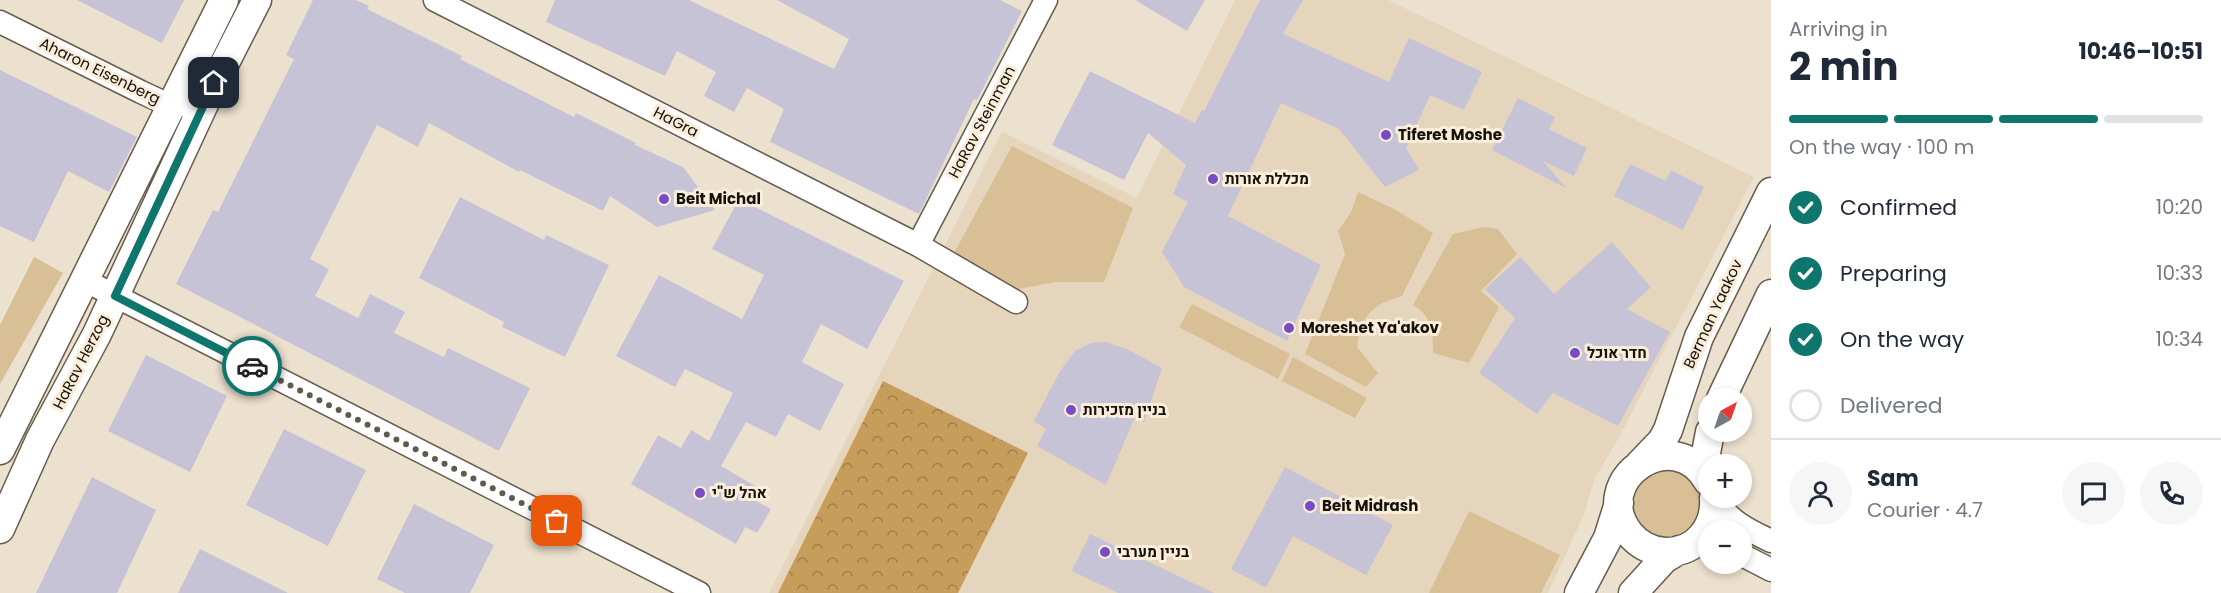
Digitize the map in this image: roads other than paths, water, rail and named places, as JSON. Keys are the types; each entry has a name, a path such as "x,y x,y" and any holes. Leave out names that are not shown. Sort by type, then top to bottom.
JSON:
{"street":[{"path":"1,447 86,281 224,0"},
{"name":"HaRav Herzog","path":"0,529 40,440 115,296 204,104 257,0"},
{"name":"HaGra","path":"435,0 918,245 1016,302"},
{"name":"HaRav Steinman","path":"918,245 1046,0"},
{"name":"Aharon Eisenberg","path":"0,22 171,106 204,104"},
{"name":"Berman Yaakov","path":"1639,465 1653,452 1668,430 1699,337 1771,192"},
{"path":"86,281 699,593"},
{"path":"1726,388 1771,294"},
{"path":"1,447 40,440"},
{"path":"1579,593 1608,538 1624,481 1639,465 1660,456 1675,456 1690,462 1698,472"},
{"path":"1619,503 1623,524 1637,541 1657,551 1691,548"},
{"path":"1633,593 1664,559 1691,548 1710,525 1710,508"},
{"path":"1721,508 1737,524 1771,541"},
{"path":"1752,560 1771,570"}],"place":[{"name":"Tiferet Moshe","path":"1386,135"},
{"name":"מכללת אורות","path":"1213,179"},
{"name":"Beit Michal","path":"664,199"},
{"name":"Moreshet Ya'akov","path":"1289,328"},
{"name":"חדר אוכל","path":"1575,353"},
{"name":"בניין מזכירות","path":"1071,410"},
{"name":"אהל ש\"י","path":"700,493"},
{"name":"Beit Midrash","path":"1310,506"},
{"name":"בניין מערבי","path":"1105,552"}]}
